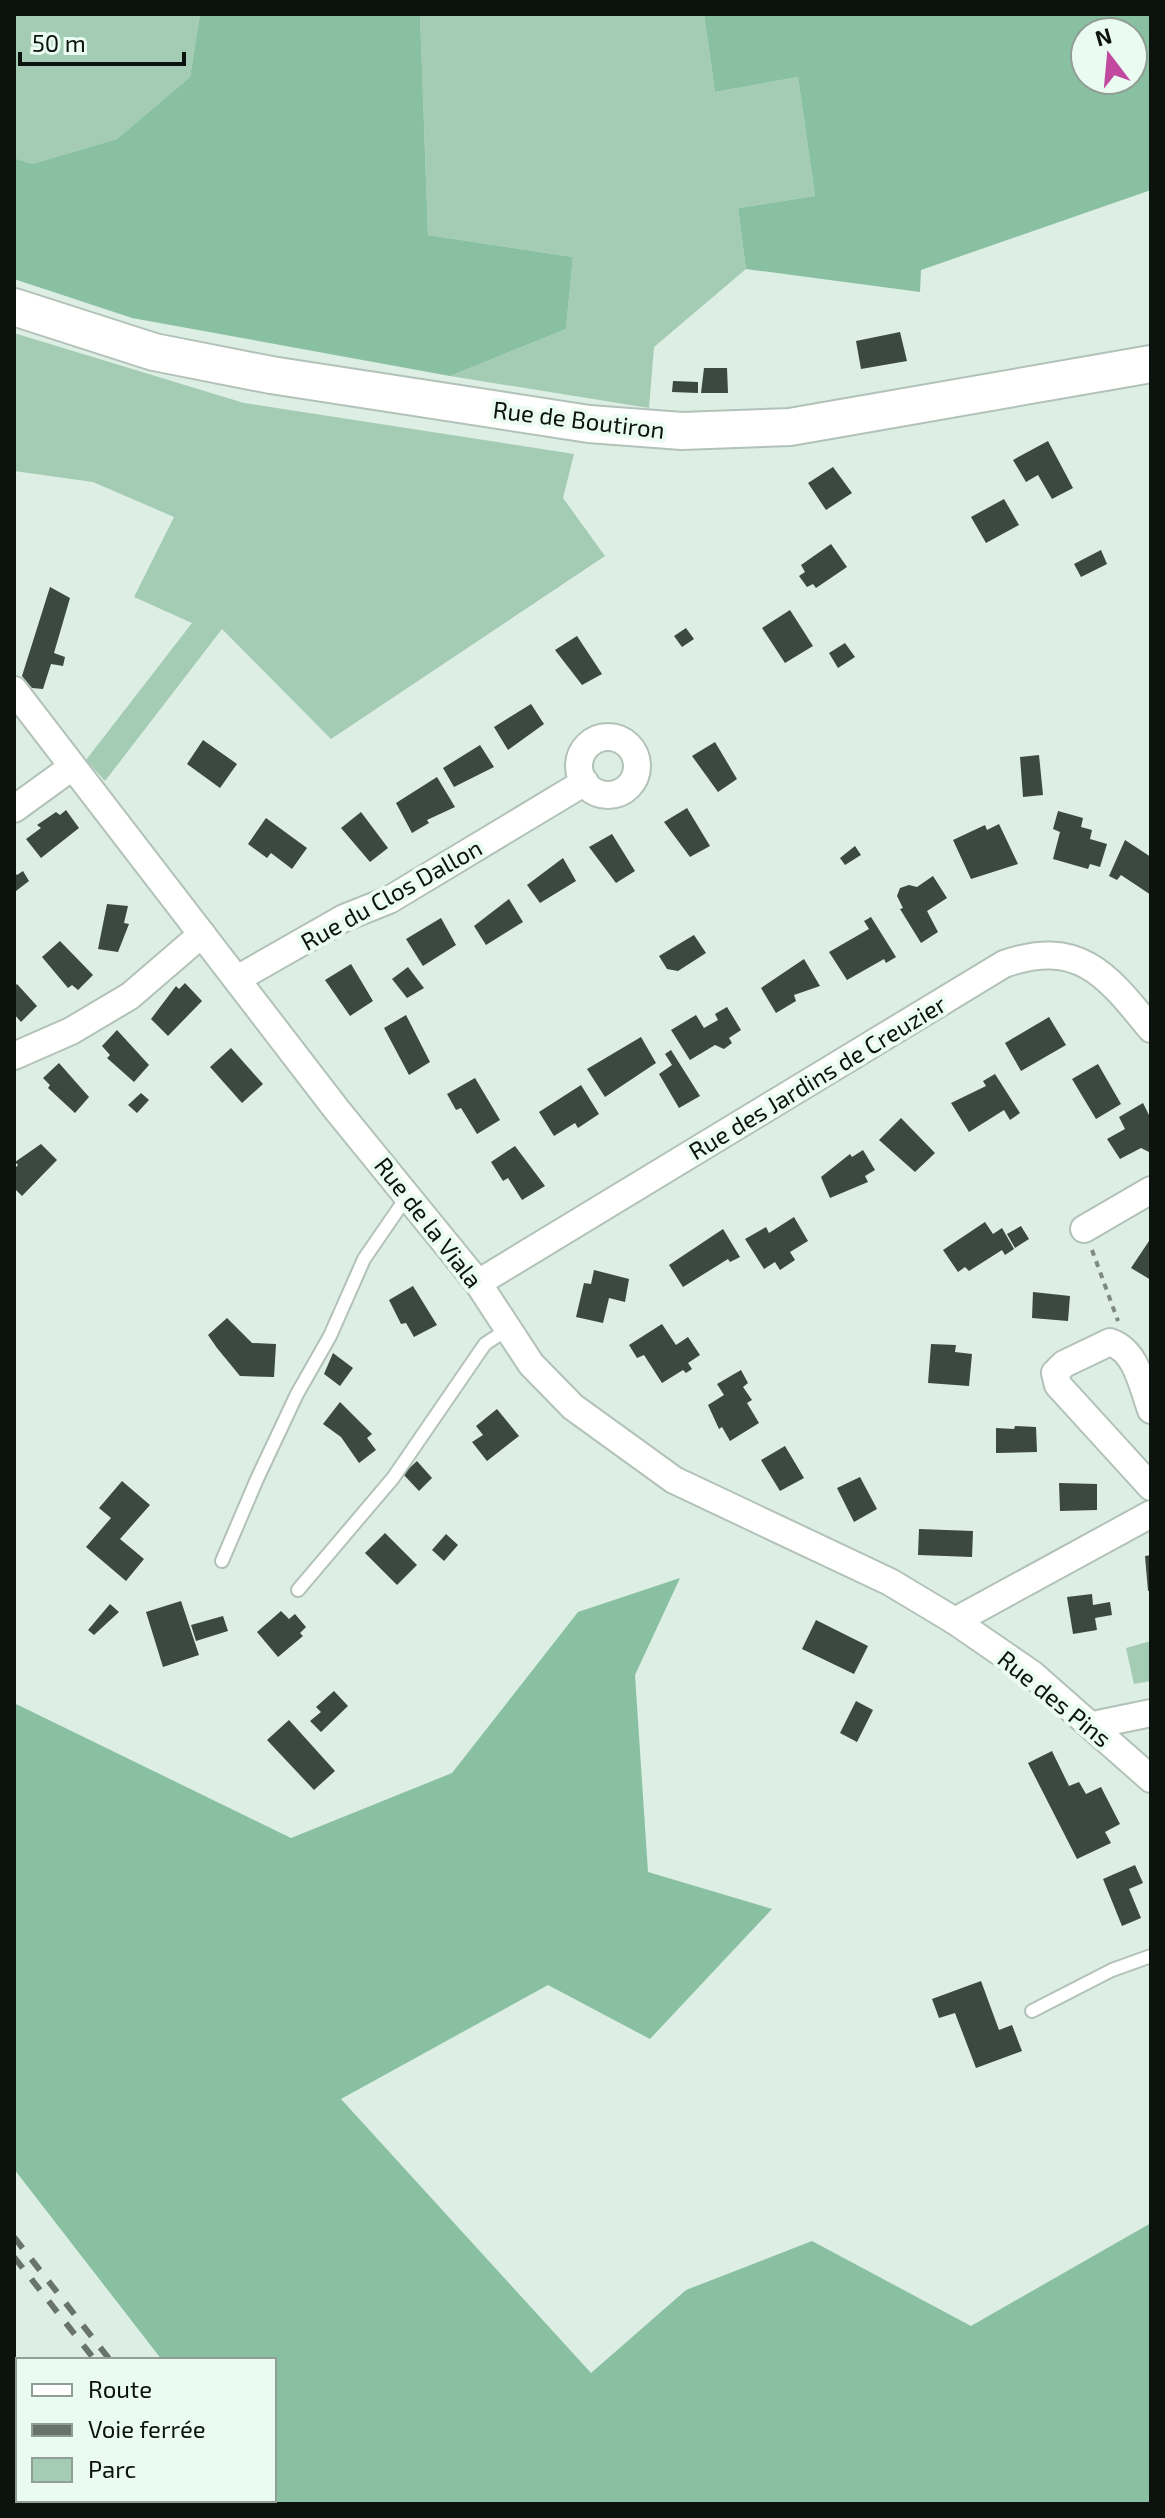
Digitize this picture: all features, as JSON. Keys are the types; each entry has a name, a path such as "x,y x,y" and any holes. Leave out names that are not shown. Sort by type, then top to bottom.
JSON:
{"main road":[{"name":"Rue de Boutiron","path":"14,307 154,352 271,375 589,424 682,431 790,427 1151,364"}],"street":[{"name":"Rue de la Viala","path":"14,690 337,1110 478,1283 531,1364 573,1407 674,1480 890,1582 955,1621"},
{"path":"14,809 72,767"},
{"name":"Rue du Clos Dallon","path":"237,979 344,918 389,900 585,782"},
{"path":"14,1056 71,1031 130,996 202,934"},
{"name":"Rue des Jardins de Creuzier","path":"478,1283 1004,964 1030,955 1061,955 1087,963 1111,980 1151,1029"},
{"path":"1084,1229 1151,1190"},
{"path":"1151,1410 1131,1357 1118,1344 1110,1342 1064,1364 1055,1373 1058,1385 1151,1487"},
{"path":"955,1621 1151,1514"},
{"name":"Rue des Pins","path":"955,1621 1032,1674 1151,1779"},
{"path":"1093,1725 1151,1713"}],"lane":[{"path":"222,1561 257,1479 297,1394 330,1336 364,1259 408,1195"},
{"path":"298,1590 393,1478 485,1344 508,1329"},
{"path":"1032,2011 1112,1970 1151,1956"}],"path":[{"path":"1084,1229 1119,1321 1118,1344"}],"green space":[{"path":"14,14 200,14 190,77 117,139 32,164 14,158"},
{"path":"200,14 420,14 428,235 573,257 566,329 450,376 132,318 14,279 14,158 32,164 117,139 190,77"},
{"path":"420,14 704,14 715,92 798,77 815,196 738,208 746,269 654,347 649,408 450,376 566,329 573,257 428,235"},
{"path":"704,14 1151,14 1151,190 921,270 920,292 746,269 738,208 815,196 798,77 715,92"},
{"path":"14,333 244,403 574,454 563,498 605,556 331,739 222,629 105,781 86,760 192,623 134,597 174,517 93,482 14,471"},
{"path":"680,1578 635,1675 648,1872 772,1909 650,2039 548,1985 341,2099 591,2373 686,2290 812,2241 971,2326 1151,2223 1151,2504 273,2504 272,2502 276,2502 276,2358 160,2358 14,2169 14,1703 291,1838 452,1773 578,1612"},
{"path":"1151,1641 1151,1681 1134,1684 1126,1648"}],"building":[{"path":"900,332 907,361 861,369 856,341"},
{"path":"704,368 727,368 728,393 701,393"},
{"path":"673,381 698,382 698,393 672,392"},
{"path":"1048,441 1073,488 1052,499 1038,475 1026,482 1013,460"},
{"path":"833,467 852,493 826,510 808,483"},
{"path":"1004,499 1019,525 986,543 971,517"},
{"path":"831,544 847,567 816,588 813,584 807,587 799,576 805,572 801,565"},
{"path":"1101,550 1107,564 1081,577 1074,564"},
{"path":"50,587 70,598 54,653 65,657 63,666 51,664 43,689 32,688 22,676"},
{"path":"790,610 813,646 785,663 762,628"},
{"path":"686,628 694,639 682,647 674,636"},
{"path":"577,636 602,674 582,685 555,650"},
{"path":"845,643 855,657 838,668 829,653"},
{"path":"531,704 544,724 508,750 494,727"},
{"path":"203,740 237,764 220,788 187,764"},
{"path":"715,742 737,779 718,792 692,756"},
{"path":"480,745 494,767 454,787 443,768"},
{"path":"1039,755 1043,795 1023,797 1020,757"},
{"path":"437,777 455,807 427,820 429,823 412,833 396,803"},
{"path":"687,808 710,846 690,857 664,822"},
{"path":"66,810 79,828 41,858 26,839 41,828 37,825 56,812 60,815"},
{"path":"1058,811 1083,818 1081,827 1092,830 1090,839 1107,844 1100,867 1090,864 1088,869 1053,859 1060,832 1053,829"},
{"path":"361,812 388,848 370,862 341,828"},
{"path":"266,818 307,848 292,869 271,853 267,858 248,844"},
{"path":"999,824 1018,864 971,879 953,840 985,825 987,830"},
{"path":"612,834 635,871 616,883 589,847"},
{"path":"1125,840 1151,857 1151,895 1121,875 1117,880 1109,876"},
{"path":"855,846 861,855 845,865 840,858"},
{"path":"563,858 576,881 540,903 527,885"},
{"path":"23,871 29,881 16,891 14,872 17,875"},
{"path":"933,876 947,898 927,911 938,932 921,943 900,909 903,908 897,896 900,888 909,885 917,887"},
{"path":"509,899 523,922 486,945 474,926"},
{"path":"107,904 128,906 124,923 129,924 118,952 98,949"},
{"path":"871,917 896,957 886,963 884,959 847,980 829,952 869,929 864,921"},
{"path":"441,918 456,945 423,966 406,939"},
{"path":"694,935 706,953 678,971 667,969 659,956"},
{"path":"60,941 93,975 78,990 72,985 68,988 42,957"},
{"path":"804,959 820,986 794,995 796,1001 776,1013 761,988"},
{"path":"351,964 373,1001 350,1016 325,980"},
{"path":"408,967 424,988 407,998 392,979"},
{"path":"185,983 202,1001 168,1036 151,1019 176,986 179,989"},
{"path":"17,984 37,1006 21,1022 14,1014 14,987"},
{"path":"727,1007 741,1030 729,1038 732,1043 724,1049 715,1045 690,1060 671,1030 696,1015 704,1028 718,1020 715,1014"},
{"path":"406,1015 430,1062 409,1075 384,1028"},
{"path":"1049,1017 1066,1045 1021,1071 1005,1043"},
{"path":"117,1030 149,1065 134,1082 107,1058 110,1055 102,1046"},
{"path":"641,1037 656,1063 605,1097 587,1069"},
{"path":"231,1048 263,1084 242,1103 210,1067"},
{"path":"671,1050 700,1096 679,1108 659,1074 672,1065 665,1054"},
{"path":"59,1063 89,1097 75,1113 48,1088 50,1085 43,1078"},
{"path":"1098,1064 1121,1104 1096,1119 1072,1079"},
{"path":"995,1074 1020,1113 1010,1120 1004,1110 969,1132 951,1103 986,1086 983,1081"},
{"path":"475,1078 500,1120 477,1134 461,1108 456,1110 447,1094"},
{"path":"581,1085 599,1114 578,1128 575,1123 554,1136 539,1112"},
{"path":"141,1093 149,1100 137,1113 128,1105"},
{"path":"1143,1103 1151,1119 1151,1153 1141,1148 1120,1159 1107,1139 1125,1129 1119,1117"},
{"path":"901,1118 935,1153 915,1172 879,1140"},
{"path":"41,1144 57,1160 22,1196 14,1188 14,1169 18,1165 15,1162"},
{"path":"515,1146 545,1186 522,1200 508,1178 503,1181 491,1162"},
{"path":"863,1150 875,1170 865,1176 868,1182 830,1198 821,1177 850,1154 852,1157"},
{"path":"794,1217 808,1241 790,1252 795,1260 780,1270 775,1262 764,1269 745,1239 766,1227 769,1233"},
{"path":"985,1222 993,1234 1002,1228 1014,1249 1005,1255 1002,1250 969,1271 965,1267 958,1272 943,1250"},
{"path":"1021,1226 1029,1239 1015,1248 1007,1234"},
{"path":"723,1229 740,1257 730,1262 728,1259 683,1287 669,1265"},
{"path":"1151,1238 1151,1280 1131,1268"},
{"path":"594,1270 629,1279 625,1302 609,1298 603,1323 576,1317 584,1283 591,1284"},
{"path":"413,1286 437,1325 414,1337 406,1323 401,1324 389,1300"},
{"path":"1033,1292 1070,1296 1068,1321 1032,1318"},
{"path":"227,1318 252,1343 276,1344 274,1377 240,1376 217,1348 208,1335"},
{"path":"662,1324 676,1345 688,1337 700,1355 688,1363 692,1369 686,1373 683,1370 662,1383 644,1355 637,1358 629,1345"},
{"path":"931,1344 956,1345 955,1352 972,1354 969,1386 928,1383"},
{"path":"333,1353 353,1368 340,1386 324,1374"},
{"path":"741,1370 748,1383 743,1387 752,1400 747,1403 759,1423 730,1441 722,1427 719,1429 708,1405 724,1395 717,1384"},
{"path":"340,1402 372,1434 367,1438 376,1450 359,1463 341,1437 323,1424"},
{"path":"497,1409 519,1436 487,1461 472,1442 483,1435 476,1426"},
{"path":"1015,1426 1036,1427 1037,1452 996,1453 996,1428 1014,1429"},
{"path":"785,1446 804,1478 780,1491 761,1460"},
{"path":"417,1461 432,1478 419,1491 403,1474"},
{"path":"860,1477 877,1509 854,1522 837,1488"},
{"path":"122,1481 150,1505 120,1539 144,1559 126,1581 86,1547 111,1518 99,1508"},
{"path":"1059,1483 1097,1484 1097,1510 1060,1511"},
{"path":"919,1529 973,1531 972,1557 918,1555"},
{"path":"385,1533 417,1565 397,1585 365,1553"},
{"path":"446,1534 458,1545 444,1561 432,1550"},
{"path":"1151,1555 1151,1591 1148,1591 1145,1556"},
{"path":"1092,1594 1093,1605 1110,1602 1112,1615 1095,1618 1097,1630 1073,1634 1067,1597"},
{"path":"181,1601 199,1655 163,1667 146,1612"},
{"path":"110,1604 119,1612 94,1635 88,1630"},
{"path":"281,1611 289,1619 295,1614 306,1627 300,1633 303,1636 278,1657 257,1632"},
{"path":"223,1616 228,1631 196,1641 191,1625"},
{"path":"816,1620 868,1646 854,1674 802,1649"},
{"path":"334,1691 348,1706 321,1732 310,1721 321,1712 316,1707"},
{"path":"856,1701 873,1710 857,1742 840,1733"},
{"path":"289,1720 335,1771 314,1790 267,1740"},
{"path":"1052,1751 1069,1786 1079,1782 1086,1794 1101,1787 1120,1824 1105,1832 1111,1843 1077,1859 1028,1763"},
{"path":"1135,1865 1143,1883 1129,1889 1141,1918 1122,1926 1103,1879"},
{"path":"981,1981 999,2030 1012,2025 1022,2051 976,2068 955,2013 939,2018 932,1999"}],"railway":[{"path":"14,2237 108,2358"},
{"path":"14,2257 93,2358"}]}
